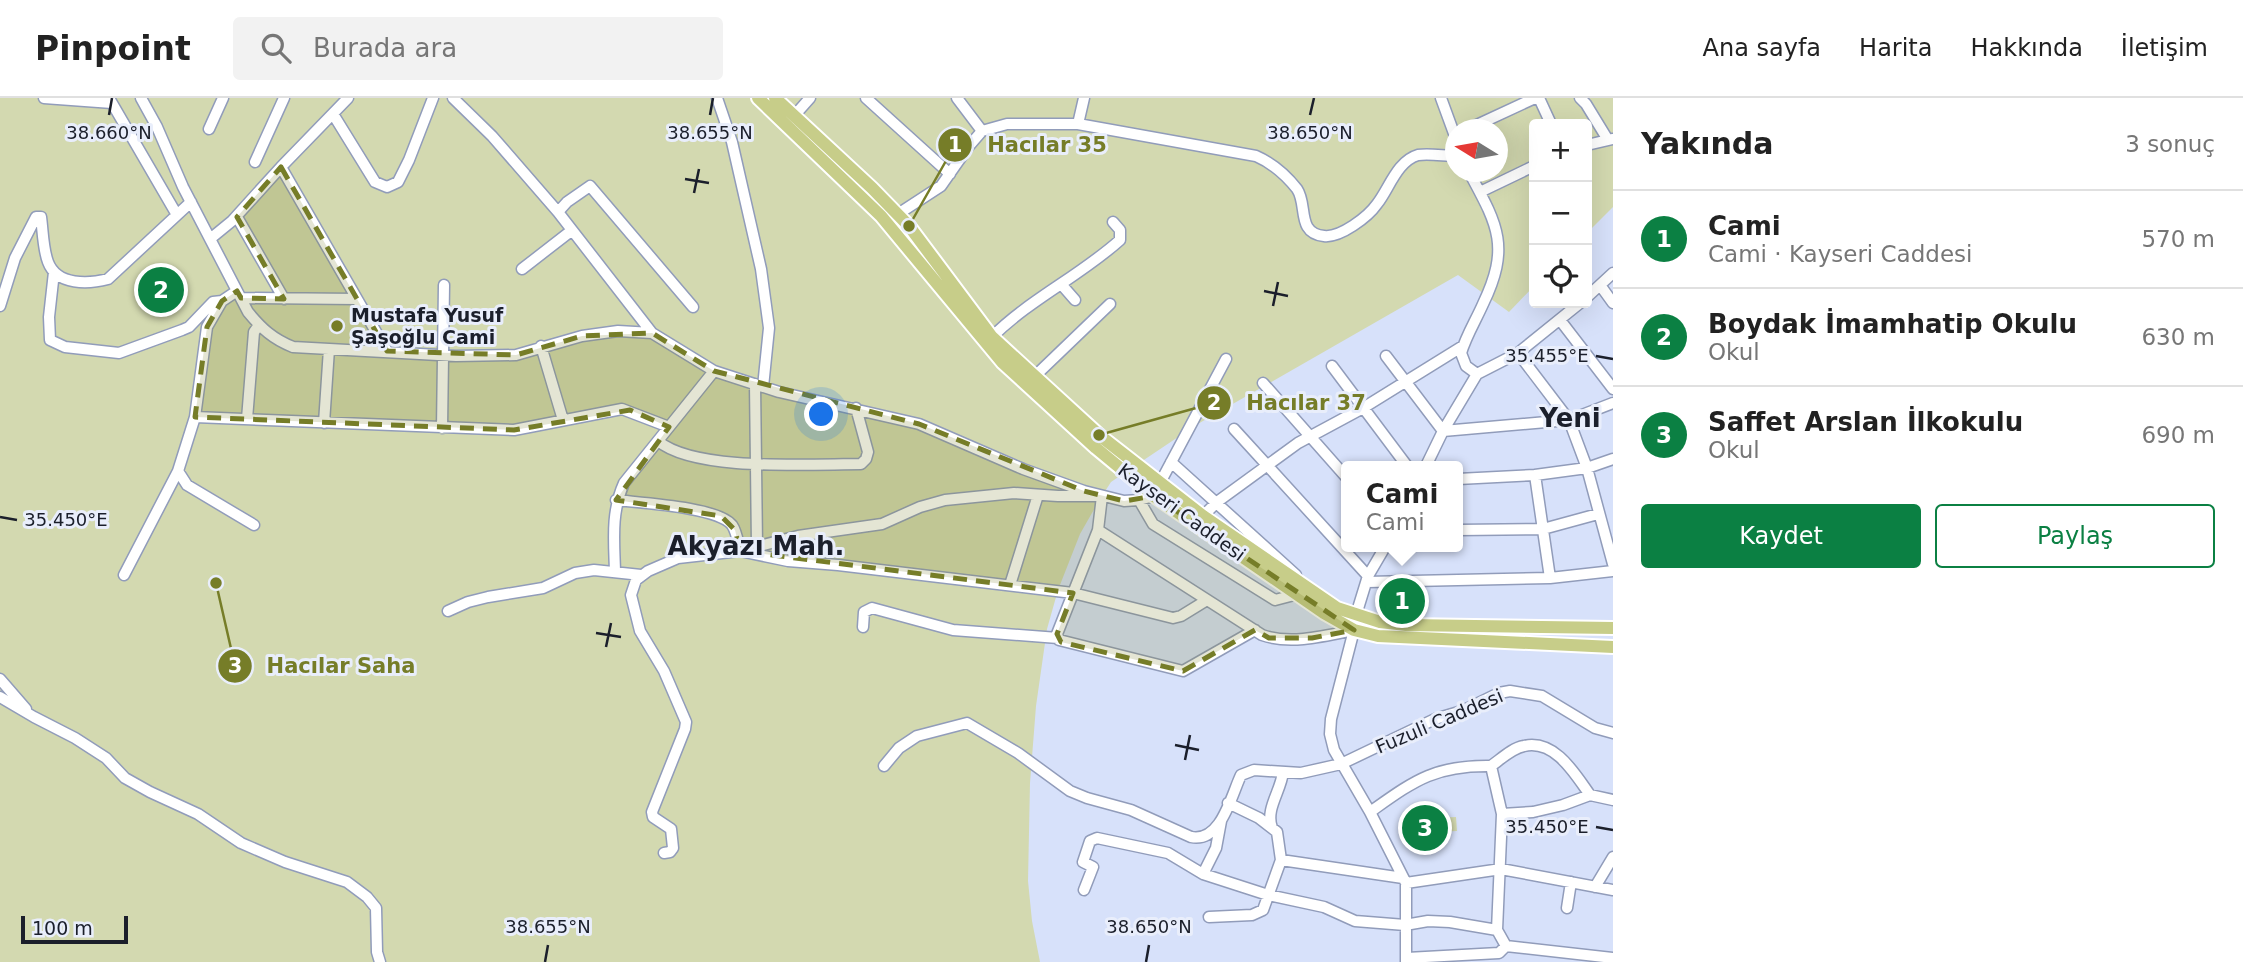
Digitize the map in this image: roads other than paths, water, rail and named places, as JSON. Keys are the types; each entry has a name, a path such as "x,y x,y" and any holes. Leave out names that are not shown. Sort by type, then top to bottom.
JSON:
{"main road":[{"name":"Kayseri Caddesi","path":"758,98 881,216 1002,362 1096,448 1154,496 1354,630 1399,638 1613,647"},
{"name":"Kayseri Caddesi","path":"775,98 898,214 992,337 1099,435 1203,516 1337,608 1380,622 1433,626 1613,628"}],"street":[{"path":"44,98 110,100 177,215"},
{"path":"141,98 158,127 191,202 248,312 258,325 277,341 293,347 442,355 516,355 582,336 618,331 652,333"},
{"path":"209,129 223,98"},
{"path":"255,162 284,98"},
{"path":"210,239 237,217 348,98"},
{"path":"333,114 375,183 391,187 398,182 409,160 433,98"},
{"path":"717,98 732,142 761,269 769,328 759,385 757,546"},
{"path":"794,116 810,98"},
{"path":"866,98 950,174"},
{"path":"957,98 982,131"},
{"path":"1078,124 1084,98"},
{"path":"1441,98 1449,119"},
{"path":"1490,119 1537,98 1548,119"},
{"path":"1580,98 1610,140 1592,144"},
{"path":"457,100 558,212 652,333 714,371 759,385 919,424 1084,491 1124,501 1154,496"},
{"path":"898,214 942,187 982,131 1007,124 1078,124 1256,156 1271,163 1299,191 1306,225 1321,236 1337,235 1346,231 1376,206 1397,173 1410,159 1418,155 1445,156"},
{"path":"281,167 387,351"},
{"path":"1480,192 1529,168"},
{"path":"1474,182 1500,238 1492,286 1463,346 1463,360 1471,371 1477,374"},
{"path":"558,212 590,186 693,307"},
{"path":"0,306 15,258 38,216 41,218 47,260 54,272 70,281 95,282 108,279 191,202"},
{"path":"237,217 284,299"},
{"path":"992,337 1011,318 1120,240 1120,230 1113,222"},
{"path":"522,269 571,231"},
{"path":"54,272 49,337 52,342 65,347 100,352 130,351 189,327 213,302 239,295 284,299 357,299"},
{"path":"1592,292 1613,273"},
{"path":"1061,284 1075,300"},
{"path":"442,428 444,285"},
{"path":"1600,285 1613,303"},
{"path":"124,575 178,471 195,417 207,327 222,301"},
{"path":"1035,376 1110,304"},
{"path":"1428,461 1477,374 1518,353 1574,308"},
{"path":"1560,320 1613,389"},
{"path":"247,419 254,332 258,325"},
{"path":"541,346 563,420"},
{"path":"1203,516 1266,465 1463,346"},
{"path":"324,423 329,348"},
{"path":"1518,353 1569,420 1587,468 1613,564"},
{"path":"1385,356 1443,431"},
{"path":"1160,483 1226,359"},
{"path":"1332,366 1404,461"},
{"path":"615,571 616,500 624,483 714,371"},
{"path":"1263,383 1341,471"},
{"path":"1443,431 1569,420 1613,403"},
{"path":"658,441 679,454 756,464 861,464 868,452 856,408"},
{"path":"195,417 514,430 622,409 669,427"},
{"path":"1234,429 1341,550"},
{"path":"1463,479 1535,475 1587,468 1613,458"},
{"path":"1171,462 1320,596"},
{"path":"178,471 187,485 254,525"},
{"path":"1535,475 1550,578"},
{"path":"664,853 673,849 671,829 653,817 652,812 686,725 664,671 640,631 631,595 636,580 641,575 678,558 740,551 798,536 882,524 945,500 1014,493 1102,495"},
{"path":"1010,585 1038,495"},
{"path":"1058,638 1057,634 1098,530 1102,495"},
{"path":"616,500 699,510 720,516 727,519 735,530 740,551"},
{"path":"1139,500 1153,524 1275,600 1298,594"},
{"path":"1463,530 1544,529 1598,514"},
{"path":"1098,530 1269,638 1312,638 1354,630 1331,719 1330,734 1341,764 1370,812 1404,880 1406,960 1499,953 1506,946"},
{"path":"740,551 788,561 1073,593 1173,618 1207,600"},
{"path":"1343,552 1367,579 1550,578 1613,571"},
{"path":"1356,615 1367,579 1382,552"},
{"path":"448,611 488,597 543,588 575,573 594,570 641,575"},
{"path":"863,627 864,611 872,608 953,630 1058,638 1063,643 1183,670 1255,630"},
{"path":"0,679 34,717"},
{"name":"Fuzuli Caddesi","path":"1228,803 1241,775 1247,771 1301,773 1341,764 1435,719 1510,691 1542,696 1595,728 1613,733"},
{"path":"0,696 96,751 125,778 198,814 241,842 285,862 348,882 376,908 377,952 380,962"},
{"path":"884,765 900,748 917,736 967,723 1018,752 1070,791 1087,798 1131,810 1195,838 1204,836 1221,821"},
{"path":"1370,812 1400,790 1433,772 1461,765 1491,766 1518,748 1531,745 1565,760 1590,795"},
{"path":"1491,766 1502,814 1497,930 1502,942 1506,946 1613,958"},
{"path":"1272,829 1269,815 1282,785 1283,772"},
{"path":"1502,814 1533,813 1590,795 1613,800"},
{"path":"1203,874 1216,848 1221,821 1228,803 1259,818 1276,832 1281,860 1263,909 1256,914 1209,917"},
{"path":"1084,890 1093,867 1083,862 1090,841 1095,838 1168,853 1203,874 1268,895 1324,907 1355,921 1405,925 1450,922 1497,930"},
{"path":"1595,887 1613,857"},
{"path":"1281,860 1404,880 1501,869 1613,890"},
{"path":"1567,908 1571,882"}],"place":[{"name":"Hacılar 35","path":"909,226"},
{"name":"Boydak İmamhatip Okulu","path":"161,290"},
{"name":"Mustafa Yusuf Şaşoğlu Cami","path":"337,326"},
{"name":"Hacılar 37","path":"1099,435"},
{"name":"Hacılar Saha","path":"216,583"},
{"name":"Cami","path":"1402,601"},
{"name":"Saffet Arslan İlkokulu","path":"1425,828"}],"district":[{"name":"Yeni","path":"1570,418"},
{"name":"Akyazı Mah.","path":"756,546"}]}
